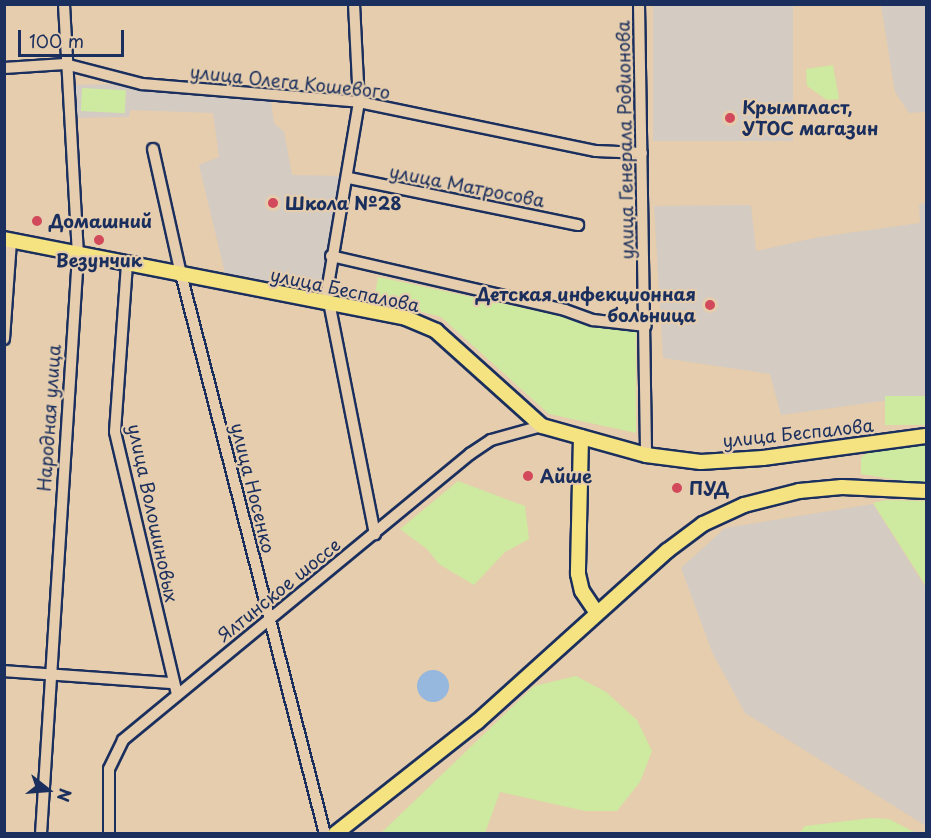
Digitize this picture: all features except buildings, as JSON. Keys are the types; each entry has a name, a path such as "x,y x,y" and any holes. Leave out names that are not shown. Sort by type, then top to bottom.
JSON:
{"main road":[{"name":"улица Беспалова","path":"8,240 406,318 436,331 542,426 646,455 690,462 763,458 927,436"},
{"path":"581,437 578,574 582,591 597,613"},
{"path":"335,834 477,722 597,613 687,536 744,505 819,488 927,491"}],"street":[{"name":"Народная улица","path":"41,834 78,255 65,63 64,4"},
{"path":"354,4 359,102 348,178 331,256 327,292 375,534"},
{"name":"улица Генерала Родионова","path":"639,4 646,326 646,455"},
{"name":"улица Олега Кошевого","path":"4,68 65,63 142,84 359,102 596,151 642,153"},
{"name":"улица Носенко","path":"153,149 181,274 325,834"},
{"name":"улица Матросова","path":"348,178 578,225"},
{"path":"4,339 8,240"},
{"name":"улица Беспалова","path":"331,256 565,310 593,320 646,326"},
{"name":"улица Волошиновых","path":"128,264 115,432 177,695"},
{"path":"520,432 528,423 528,413"},
{"name":"Ялтинское шоссе","path":"109,834 109,769 114,753 123,740 470,454 491,440 542,426"},
{"path":"4,671 173,683"}],"shaded area":[{"path":"653,5 793,5 793,141 653,141"},
{"path":"881,5 926,5 926,112 909,113 895,92"},
{"name":"Школа №28","path":"130,84 271,101 274,123 284,132 292,175 343,176 320,291 225,273 199,165 219,157 213,113 130,110 129,117 74,118 71,85"},
{"path":"926,202 926,395 781,415 770,374 663,358 654,206 751,205 756,251 819,237 920,223 919,205"},
{"path":"873,504 926,588 926,826 745,713 713,654 681,568 725,528"}],"green space":[{"path":"833,65 839,99 827,100 807,86 806,69"},
{"path":"82,88 126,90 125,113 81,111"},
{"path":"378,277 636,332 636,433 549,414 441,317 374,299"},
{"path":"885,396 926,396 926,425 885,425"},
{"path":"926,442 926,485 861,474 861,458 869,450"},
{"path":"458,481 525,506 529,539 505,552 474,585 439,564 427,549 400,529"},
{"path":"886,500 926,501 926,586 873,503"},
{"path":"576,676 606,692 637,720 652,751 640,782 617,811 585,811 500,792 485,833 381,833 534,686"},
{"path":"871,818 889,819 916,833 800,832 805,826"}],"water":[{"path":"433,670 444,675 449,686 444,697 433,702 422,697 417,686 422,675"}],"place":[{"name":"Крымпласт, УТОС магазин","path":"730,118"},
{"name":"Школа №28","path":"273,203"},
{"name":"Домашний","path":"37,221"},
{"name":"Везунчик","path":"99,240"},
{"name":"Детская инфекционная больница","path":"710,305"},
{"name":"Айше","path":"528,476"},
{"name":"ПУД","path":"677,488"}]}
